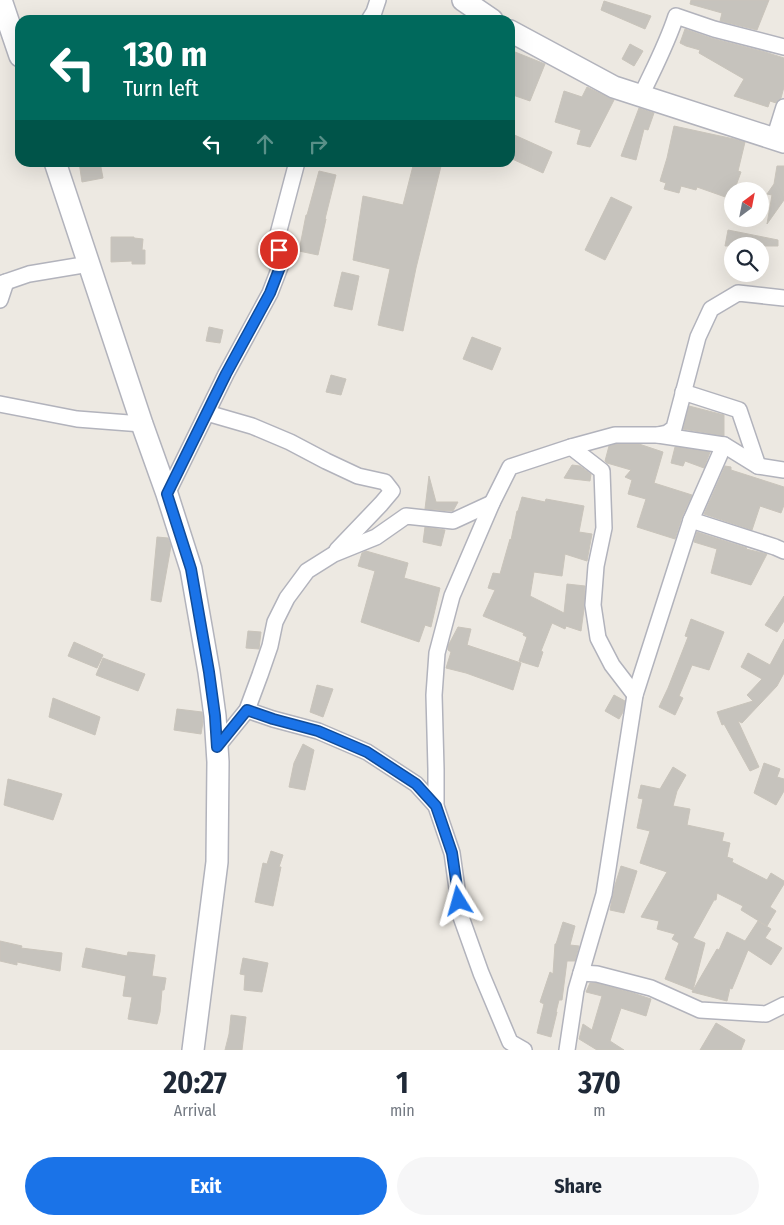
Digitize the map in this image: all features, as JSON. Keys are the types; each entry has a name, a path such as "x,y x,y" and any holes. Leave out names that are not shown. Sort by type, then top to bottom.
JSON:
{"main road":[{"path":"1,0 15,41"},
{"path":"463,0 485,15"},
{"path":"515,34 614,87 779,140"},
{"path":"57,167 191,569 209,672 217,747 217,862 193,1050"}],"street":[{"path":"372,15 378,0"},
{"path":"641,96 670,36 676,16 714,29 784,47"},
{"path":"779,140 784,107"},
{"path":"167,494 226,374 270,293 280,267 278,234 297,167"},
{"path":"0,300 3,283 28,274 89,264"},
{"path":"658,435 667,433 674,428 698,337 711,309 738,293 784,298"},
{"path":"683,392 738,410 758,466"},
{"path":"0,404 77,419 142,424"},
{"path":"207,413 252,426 290,442 358,476 385,482 392,491 334,554"},
{"path":"524,1050 510,1042 461,917 452,853 436,806 434,695 437,653 452,596 492,503 510,467 616,434 658,435 724,445 758,466 784,470"},
{"path":"567,1050 576,990 604,894 636,695 691,520 724,445"},
{"path":"571,447 602,471 604,528 596,566 593,605 598,638 612,665 636,695"},
{"path":"217,747 247,710 270,646 275,622 287,598 307,571 334,554 376,537 406,516 453,522 492,503"},
{"path":"691,520 784,551"},
{"path":"247,710 318,731 367,752 416,784 436,806"},
{"path":"581,973 597,974 651,988 700,1010 766,1014 784,1005"}],"building":[{"path":"691,0 769,0 757,30 720,21 722,13 690,4"},
{"path":"604,1 651,16 645,29 601,10"},
{"path":"685,29 784,58 784,87 781,98 776,103 770,101 768,107 734,96 744,79 699,53 700,50 680,43"},
{"path":"630,44 643,51 634,66 622,59"},
{"path":"515,52 545,64 530,101 515,96"},
{"path":"587,87 614,100 590,147 577,144 581,130 555,122 564,91 582,97"},
{"path":"639,108 654,113 648,130 644,129 636,160 621,156"},
{"path":"674,126 745,142 738,171 741,172 737,182 724,182 724,197 697,187 696,190 681,186 679,193 664,189 666,183 660,181"},
{"path":"515,135 552,152 543,173 515,160"},
{"path":"777,166 784,166 784,200 769,221 772,195 769,194 769,191 774,184"},
{"path":"80,167 101,167 103,178 82,182"},
{"path":"413,167 441,167 403,331 378,325 390,269 353,260 363,196 403,205"},
{"path":"319,171 336,175 318,255 299,251 306,215"},
{"path":"611,197 632,207 605,260 585,250"},
{"path":"728,230 763,237 727,237"},
{"path":"111,237 143,239 142,250 145,250 145,264 132,264 132,261 111,262"},
{"path":"769,238 778,240 778,246 769,246"},
{"path":"342,272 359,276 352,310 334,306"},
{"path":"209,327 223,330 220,343 206,341"},
{"path":"472,337 501,348 492,370 463,359"},
{"path":"331,375 346,379 341,395 326,392"},
{"path":"689,406 724,415 724,436 683,429"},
{"path":"616,444 639,444 663,452 654,483 692,495 675,539 637,527 646,499 628,494 632,480 625,477 631,470 605,461 609,446"},
{"path":"675,447 710,452 704,468 685,461 683,466 671,463"},
{"path":"572,465 580,466 591,474 590,481 564,478"},
{"path":"725,466 731,467 731,470 784,487 784,505 781,513 760,506 752,530 704,514"},
{"path":"429,476 436,502 458,502 453,511 425,509"},
{"path":"522,497 545,502 546,499 584,506 579,532 592,534 587,561 565,554 562,576 534,572 530,596 564,613 567,584 585,586 581,631 566,626 565,629 552,623 541,651 543,652 538,667 519,661 527,637 523,635 524,633 483,616 495,590 488,588 493,573 500,574"},
{"path":"425,527 445,530 441,546 423,542"},
{"path":"697,532 746,549 767,554 751,585 711,573 717,549 694,542"},
{"path":"157,537 168,538 171,546 161,602 151,600"},
{"path":"366,551 408,563 404,578 440,588 431,627 425,625 419,642 361,622 375,571 358,566 362,553"},
{"path":"784,596 784,621 777,632 765,625"},
{"path":"691,619 724,632 709,670 692,665 679,696 683,698 675,715 659,707 688,637 685,636"},
{"path":"458,627 471,629 467,645 521,663 513,690 446,668 451,652 448,650 448,646"},
{"path":"248,631 261,632 259,649 246,648"},
{"path":"784,639 784,673 777,686 742,723 738,721 759,767 750,771 724,724 722,725 717,712 753,701 747,695 762,679 741,667 748,653 770,665"},
{"path":"74,642 103,655 97,668 68,656"},
{"path":"103,658 145,674 138,691 96,675"},
{"path":"317,685 333,689 323,717 310,712"},
{"path":"614,695 625,701 623,712 619,719 605,711"},
{"path":"53,698 100,717 95,735 49,717"},
{"path":"177,709 202,712 201,734 174,730"},
{"path":"303,744 314,750 305,790 289,787 294,763"},
{"path":"764,763 780,769 777,777 784,779 784,791 776,805 754,793"},
{"path":"673,767 686,775 677,791 673,806 690,809 687,825 724,833 722,841 730,843 727,857 733,859 732,862 767,880 771,873 784,881 770,907 776,911 767,926 741,910 743,906 717,893 716,900 714,900 693,938 705,943 693,990 665,979 679,943 672,939 675,934 657,929 659,921 641,917 667,872 640,863 650,831 637,828 643,799 638,798 641,785 660,789"},
{"path":"8,779 62,794 53,820 4,805"},
{"path":"271,851 283,855 279,867 281,867 273,906 255,902 263,863 267,864"},
{"path":"621,866 637,871 624,913 610,910"},
{"path":"758,921 771,929 765,938 782,948 771,965 748,950 732,989 730,988 727,1001 692,992 717,949 719,950 727,932 745,941"},
{"path":"563,922 575,926 570,945 579,946 575,961 567,961 562,1000 559,1000 551,1037 537,1033 544,1004 540,1002 550,972 553,974 555,944"},
{"path":"0,941 22,946 21,948 62,953 60,971 17,962 17,965 0,961"},
{"path":"86,948 127,956 128,952 155,955 152,976 166,978 164,990 162,990 157,1024 128,1019 132,997 123,996 126,976 82,967"},
{"path":"243,958 268,963 262,992 244,990 245,975 240,974"},
{"path":"590,983 596,983 651,999 646,1016 621,1008 610,1041 624,1050 597,1050 579,1039 583,1024 592,1030 602,996 586,992"},
{"path":"231,1015 246,1017 242,1050 225,1050"},
{"path":"716,1023 745,1040 741,1050 700,1050"}],"route":[{"path":"279,250 280,267 270,293 226,374 167,494 191,569 209,672 217,747 247,710 318,731 367,752 416,784 436,806 452,853 459,901"}]}
